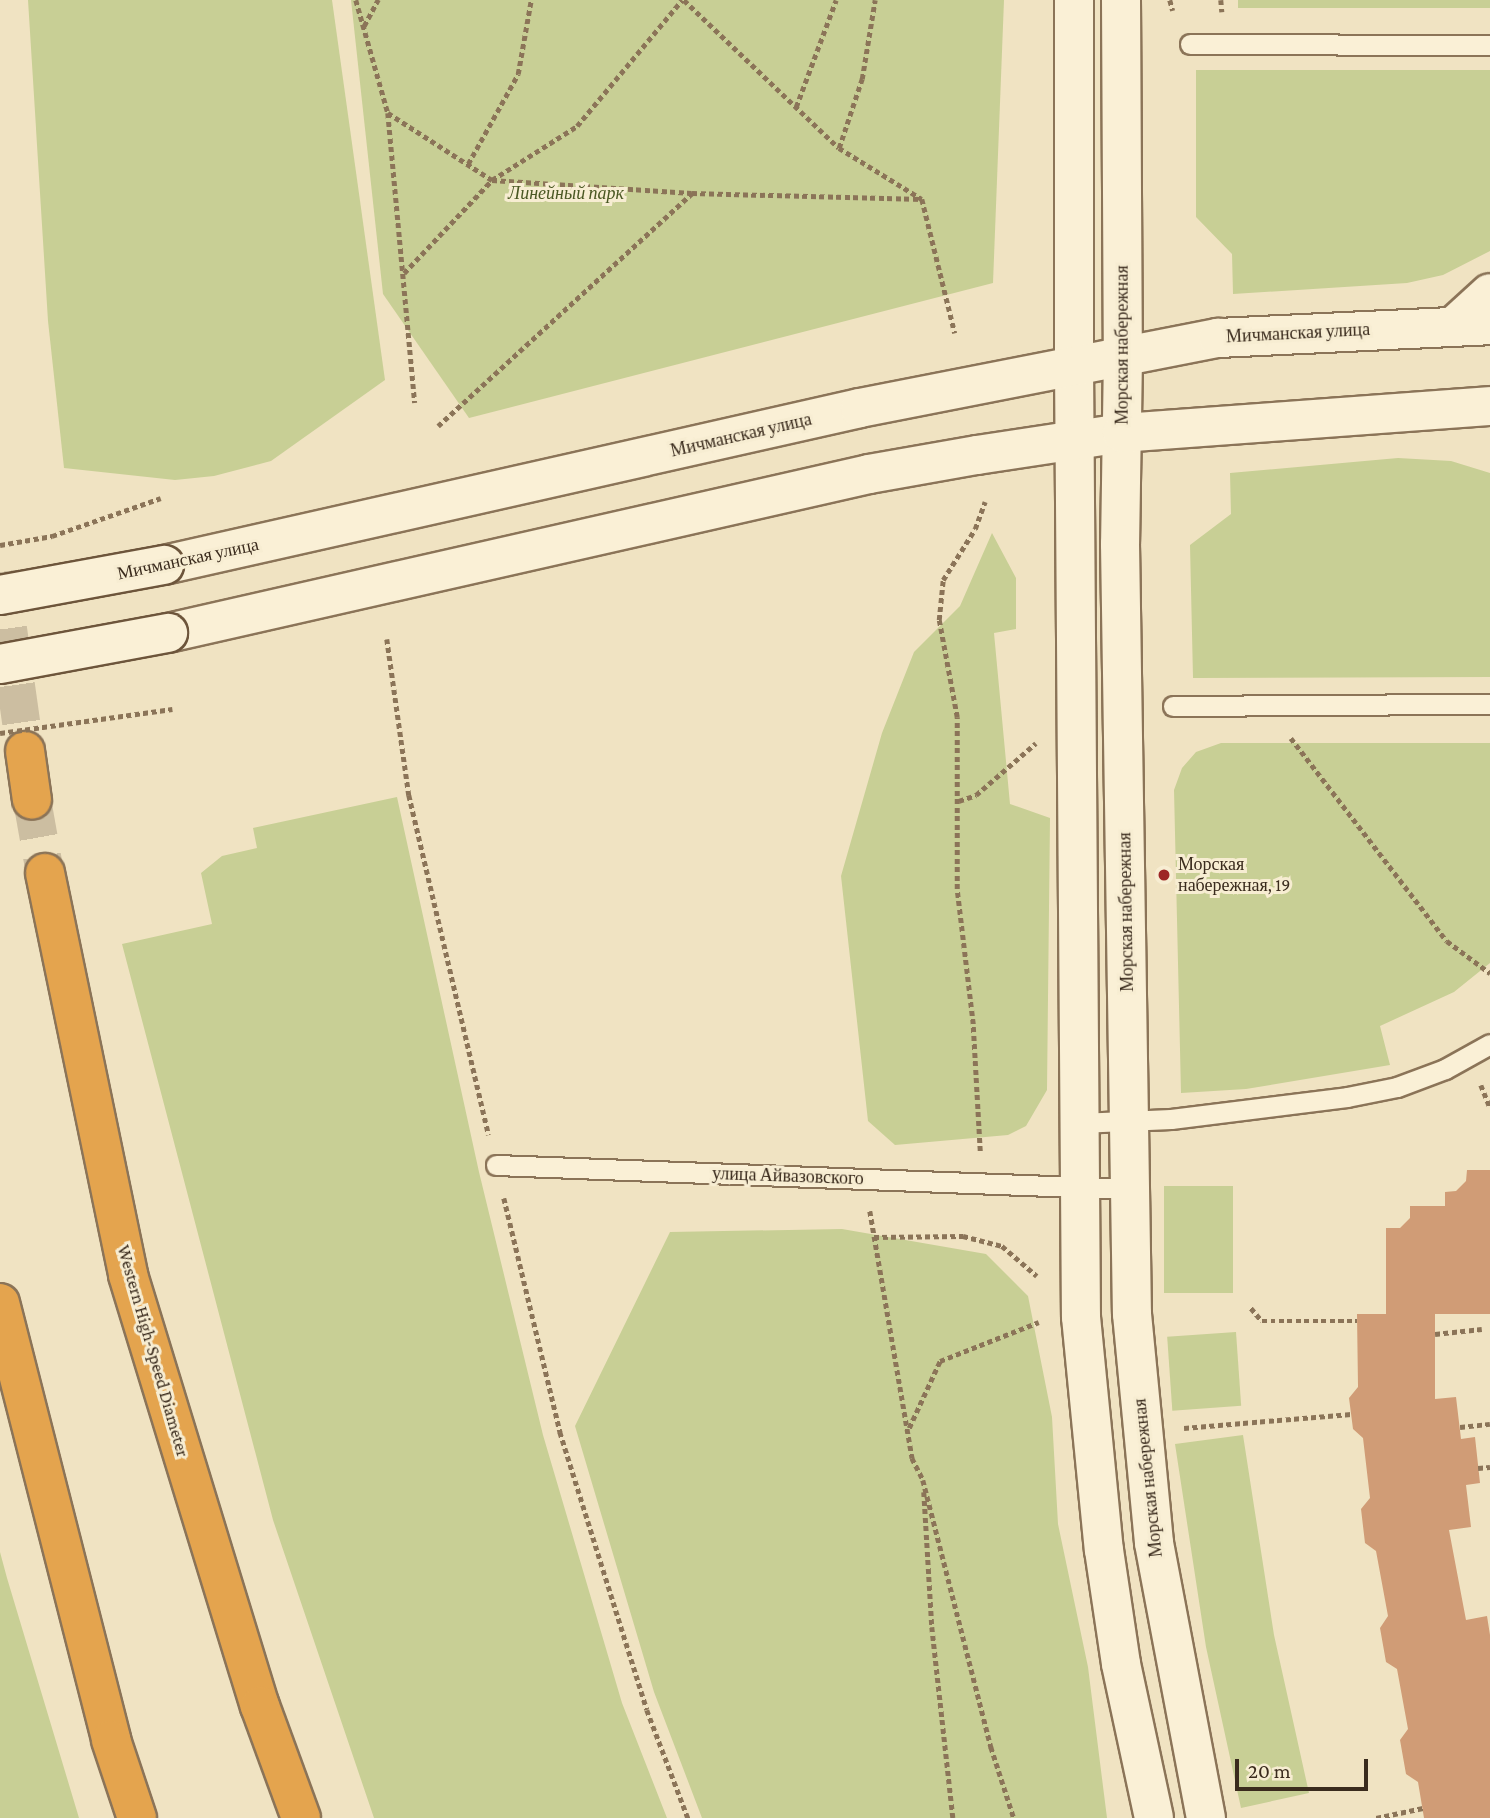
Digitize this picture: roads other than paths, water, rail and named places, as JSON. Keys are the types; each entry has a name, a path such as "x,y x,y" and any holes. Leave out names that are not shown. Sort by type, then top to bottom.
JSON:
{"highway":[{"path":"12,742 32,800"},
{"name":"Western High-Speed Diameter","path":"45,873 128,1275 260,1706 301,1818"},
{"path":"0,1303 111,1740 136,1818"}],"street":[{"path":"1074,0 1074,439 1081,1317 1095,1473 1121,1664 1154,1818"},
{"name":"Морская набережная","path":"1121,0 1122,433 1132,1314 1142,1432 1172,1656 1206,1818"},
{"path":"1473,325 1490,293"},
{"name":"Мичманская улица","path":"0,595 164,565 846,411 1217,338 1473,325"},
{"path":"0,664 168,633 869,474 1122,433 1489,406"}],"lane":[{"path":"1190,44 1490,45"},
{"path":"1173,706 1490,704"},
{"path":"1079,1123 1250,1110 1397,1087 1490,1044"},
{"name":"улица Айвазовского","path":"496,1165 1129,1189"}],"tunnel":[{"path":"0,572 25,751"},
{"path":"32,800 45,873"}],"place":[{"name":"Морская набережная, 19","path":"1164,875"}],"park label":[{"name":"Линейный парк","path":"566,193"}]}
